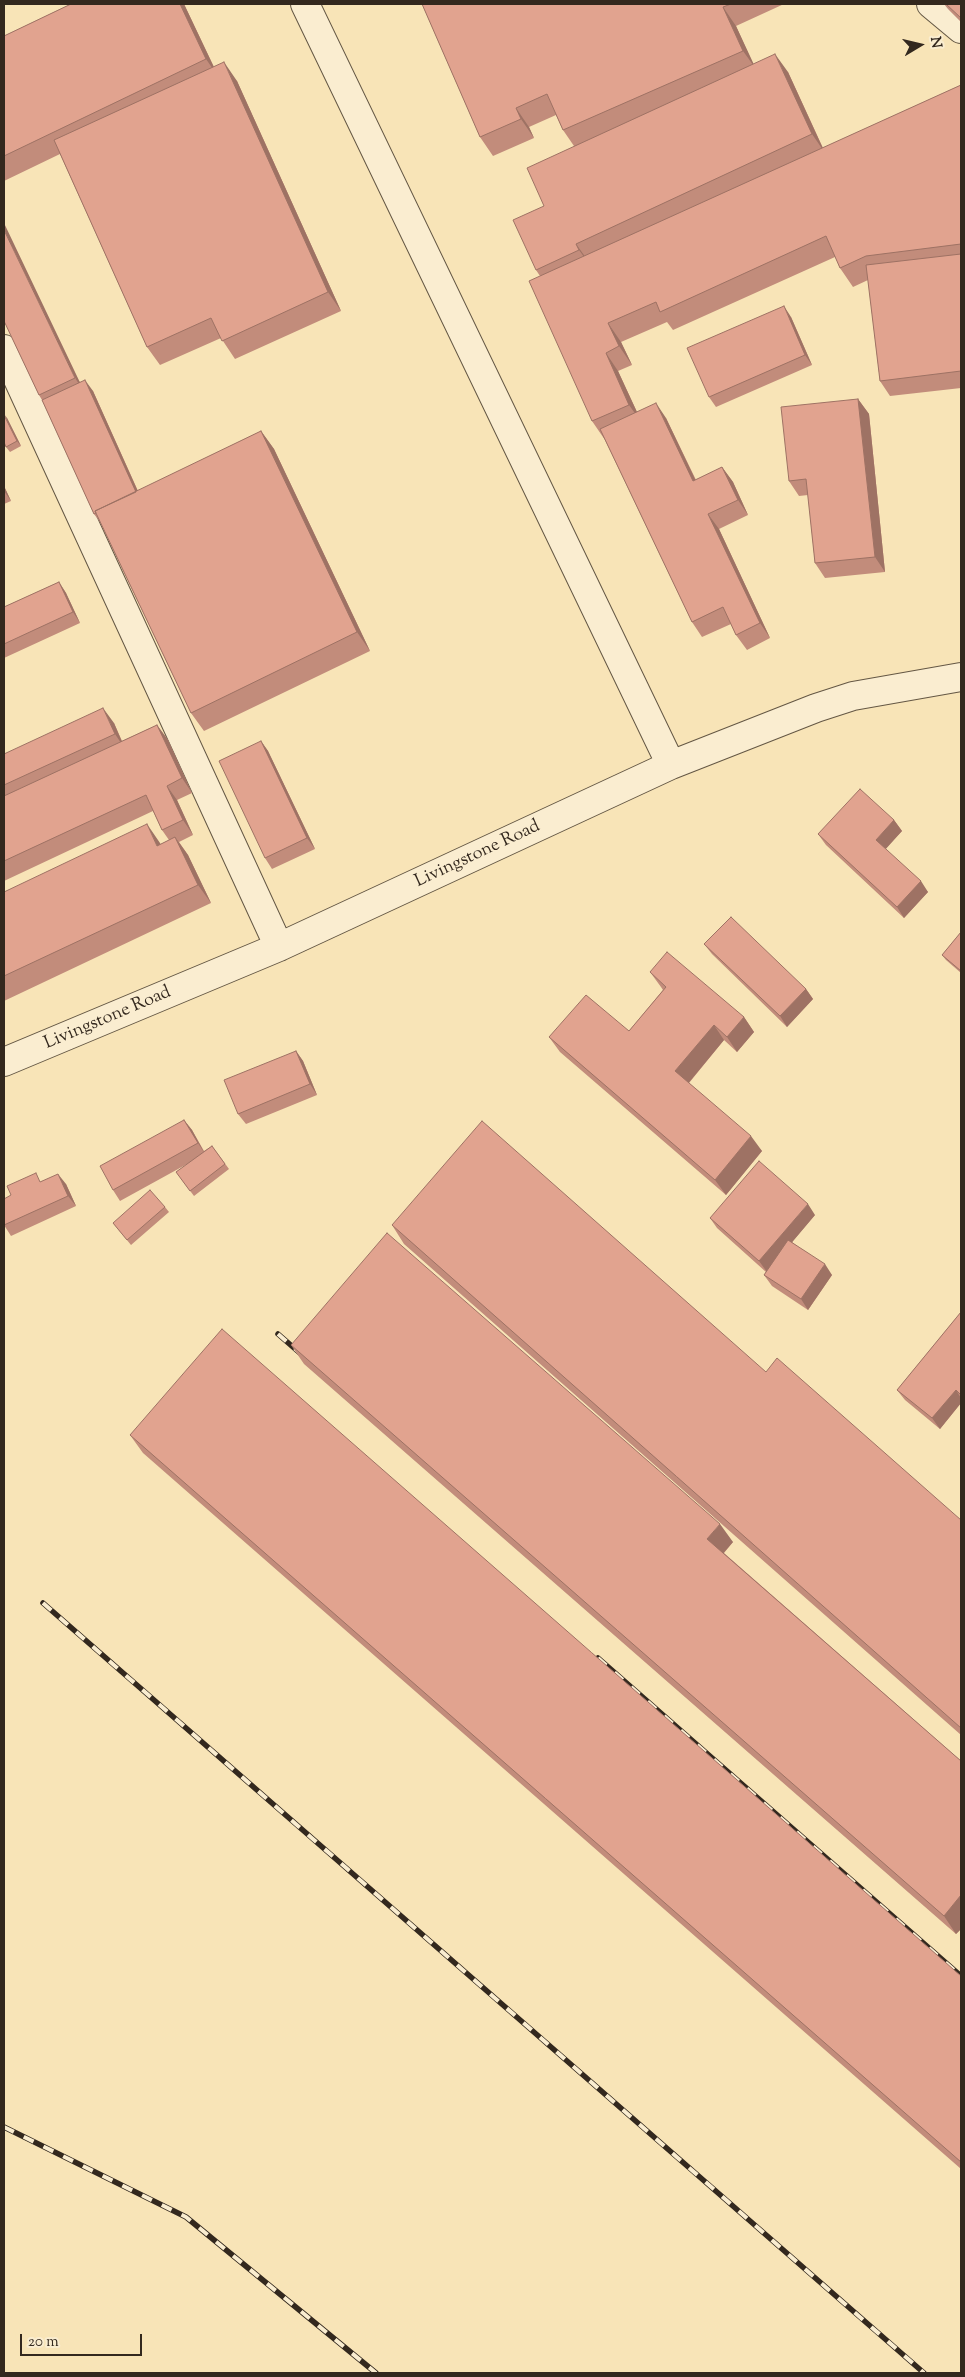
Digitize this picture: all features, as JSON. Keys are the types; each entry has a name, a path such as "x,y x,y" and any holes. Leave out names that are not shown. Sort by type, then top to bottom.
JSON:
{"street":[{"path":"305,4 670,765"},
{"path":"931,4 961,29"},
{"path":"4,349 279,947"},
{"name":"Livingstone Road","path":"4,1062 279,947 670,765 853,696 961,677"}],"building":[{"path":"71,4 180,4 206,59 4,156 4,36"},
{"path":"422,4 731,4 723,7 743,51 563,130 547,94 516,108 521,119 480,137"},
{"path":"946,4 961,4 961,18"},
{"path":"775,54 812,134 576,244 579,250 536,270 513,220 544,206 527,168"},
{"path":"224,62 328,292 222,341 211,318 147,347 54,140"},
{"path":"961,85 961,244 866,256 840,268 826,236 660,312 656,302 608,323 619,346 606,353 629,405 592,421 529,281"},
{"path":"4,230 75,378 39,395 4,321"},
{"path":"961,254 961,371 880,381 866,265"},
{"path":"784,306 805,355 709,397 687,348"},
{"path":"85,380 136,492 95,511 96,513 94,514 42,400"},
{"path":"858,399 875,557 815,563 806,479 789,481 781,407"},
{"path":"656,403 693,481 722,467 738,500 708,514 760,623 736,635 723,607 692,622 600,429"},
{"path":"4,415 17,441 6,447 4,442"},
{"path":"261,431 357,632 191,713 95,511"},
{"path":"59,582 73,612 4,644 4,607"},
{"path":"103,708 115,734 4,785 4,754"},
{"path":"157,725 182,778 167,786 183,820 162,830 146,795 4,861 4,796"},
{"path":"261,741 307,838 265,858 219,761"},
{"path":"860,789 894,820 876,840 921,881 897,907 818,834"},
{"path":"147,824 157,846 175,837 198,885 4,976 4,892"},
{"path":"731,917 806,989 780,1016 704,944"},
{"path":"961,932 961,971 942,955"},
{"path":"667,952 744,1017 727,1037 714,1025 675,1071 751,1136 715,1180 549,1037 586,995 629,1031 666,987 650,972"},
{"path":"296,1051 310,1084 238,1114 224,1080"},
{"path":"184,1120 198,1143 113,1190 100,1166"},
{"path":"482,1121 766,1372 777,1358 961,1520 961,1728 392,1225"},
{"path":"212,1146 225,1164 190,1191 176,1172"},
{"path":"759,1161 808,1204 759,1261 710,1218"},
{"path":"36,1173 40,1182 58,1174 68,1196 4,1225 4,1199 11,1195 7,1186"},
{"path":"150,1190 165,1207 127,1240 113,1223"},
{"path":"387,1233 720,1524 707,1539 961,1761 961,1895 944,1916 291,1345"},
{"path":"788,1240 825,1264 801,1299 764,1275"},
{"path":"961,1312 961,1395 956,1390 932,1418 897,1390"},
{"path":"222,1329 961,1976 961,2162 130,1435"}],"railway":[{"path":"278,1334 301,1354"},
{"path":"43,1603 924,2373"},
{"path":"598,1658 961,1976"},
{"path":"4,2127 186,2217 376,2373"}]}
